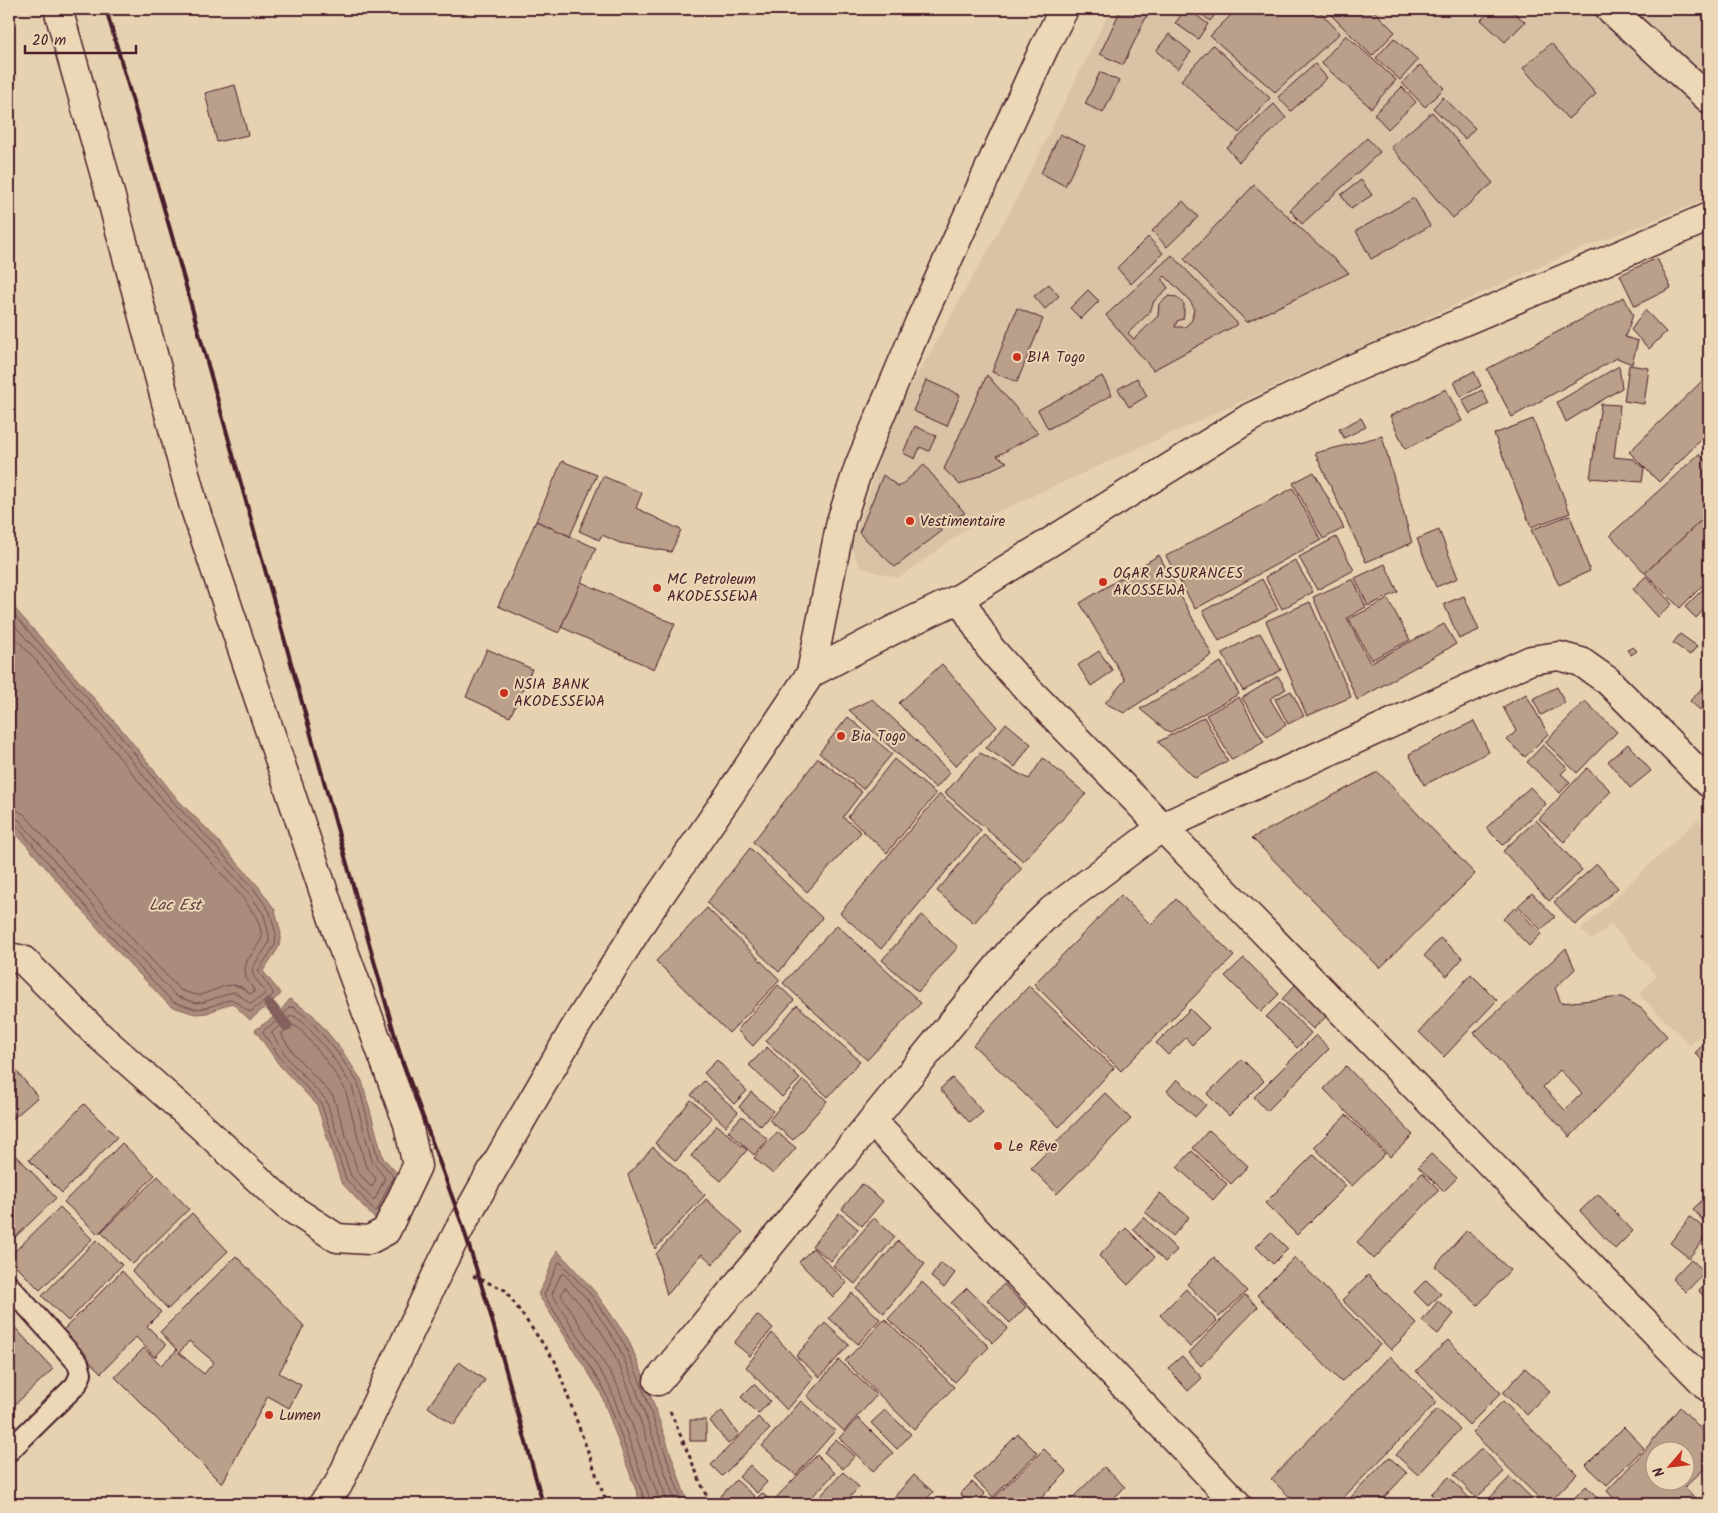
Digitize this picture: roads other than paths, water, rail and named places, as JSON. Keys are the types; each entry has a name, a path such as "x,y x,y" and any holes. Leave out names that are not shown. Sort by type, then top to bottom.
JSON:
{"street":[{"path":"9,957 23,960 95,1032 200,1124 286,1205 337,1238 369,1240 386,1231 417,1166 408,1124 340,940 193,503 108,186 58,9"},
{"path":"334,1498 442,1264 486,1181 573,1031 630,939 811,673 841,521 859,466 920,321 1044,48 1064,9"},
{"path":"1610,9 1709,99"},
{"path":"811,673 893,630 960,598 1251,417 1354,368 1709,217"},
{"path":"960,598 990,648 1002,662 1709,1388"},
{"path":"658,1381 1013,948 1052,910 1162,827 1531,660 1558,656 1581,662 1608,681 1709,783"},
{"path":"872,1122 1237,1504"}],"lane":[{"path":"9,1286 78,1363 81,1374 76,1385 9,1451"}],"water":[{"name":"Lac Est","path":"9,602 122,730 179,801 210,832 258,886 275,910 281,934 279,947 263,971 281,994 250,1020 232,1003 207,1013 195,1014 170,1006 120,954 9,825"},
{"path":"290,999 313,1015 341,1049 362,1081 383,1158 399,1175 378,1222 341,1182 317,1105 280,1066 255,1030 278,1014"},
{"path":"557,1250 596,1293 628,1339 646,1382 688,1504 641,1504 600,1391 538,1294"}],"waterway":[{"path":"269,1004 287,1026"}],"railway":[{"path":"106,9 172,236 400,1054 462,1224 489,1309 543,1504"}],"place":[{"name":"BIA Togo","path":"1017,357"},
{"name":"Vestimentaire","path":"910,521"},
{"name":"OGAR ASSURANCES AKOSSEWA","path":"1103,582"},
{"name":"MC Petroleum AKODESSEWA","path":"657,588"},
{"name":"NSIA BANK AKODESSEWA","path":"504,693"},
{"name":"Bia Togo","path":"841,736"},
{"name":"Le Rêve","path":"998,1146"},
{"name":"Lumen","path":"269,1415"}]}
